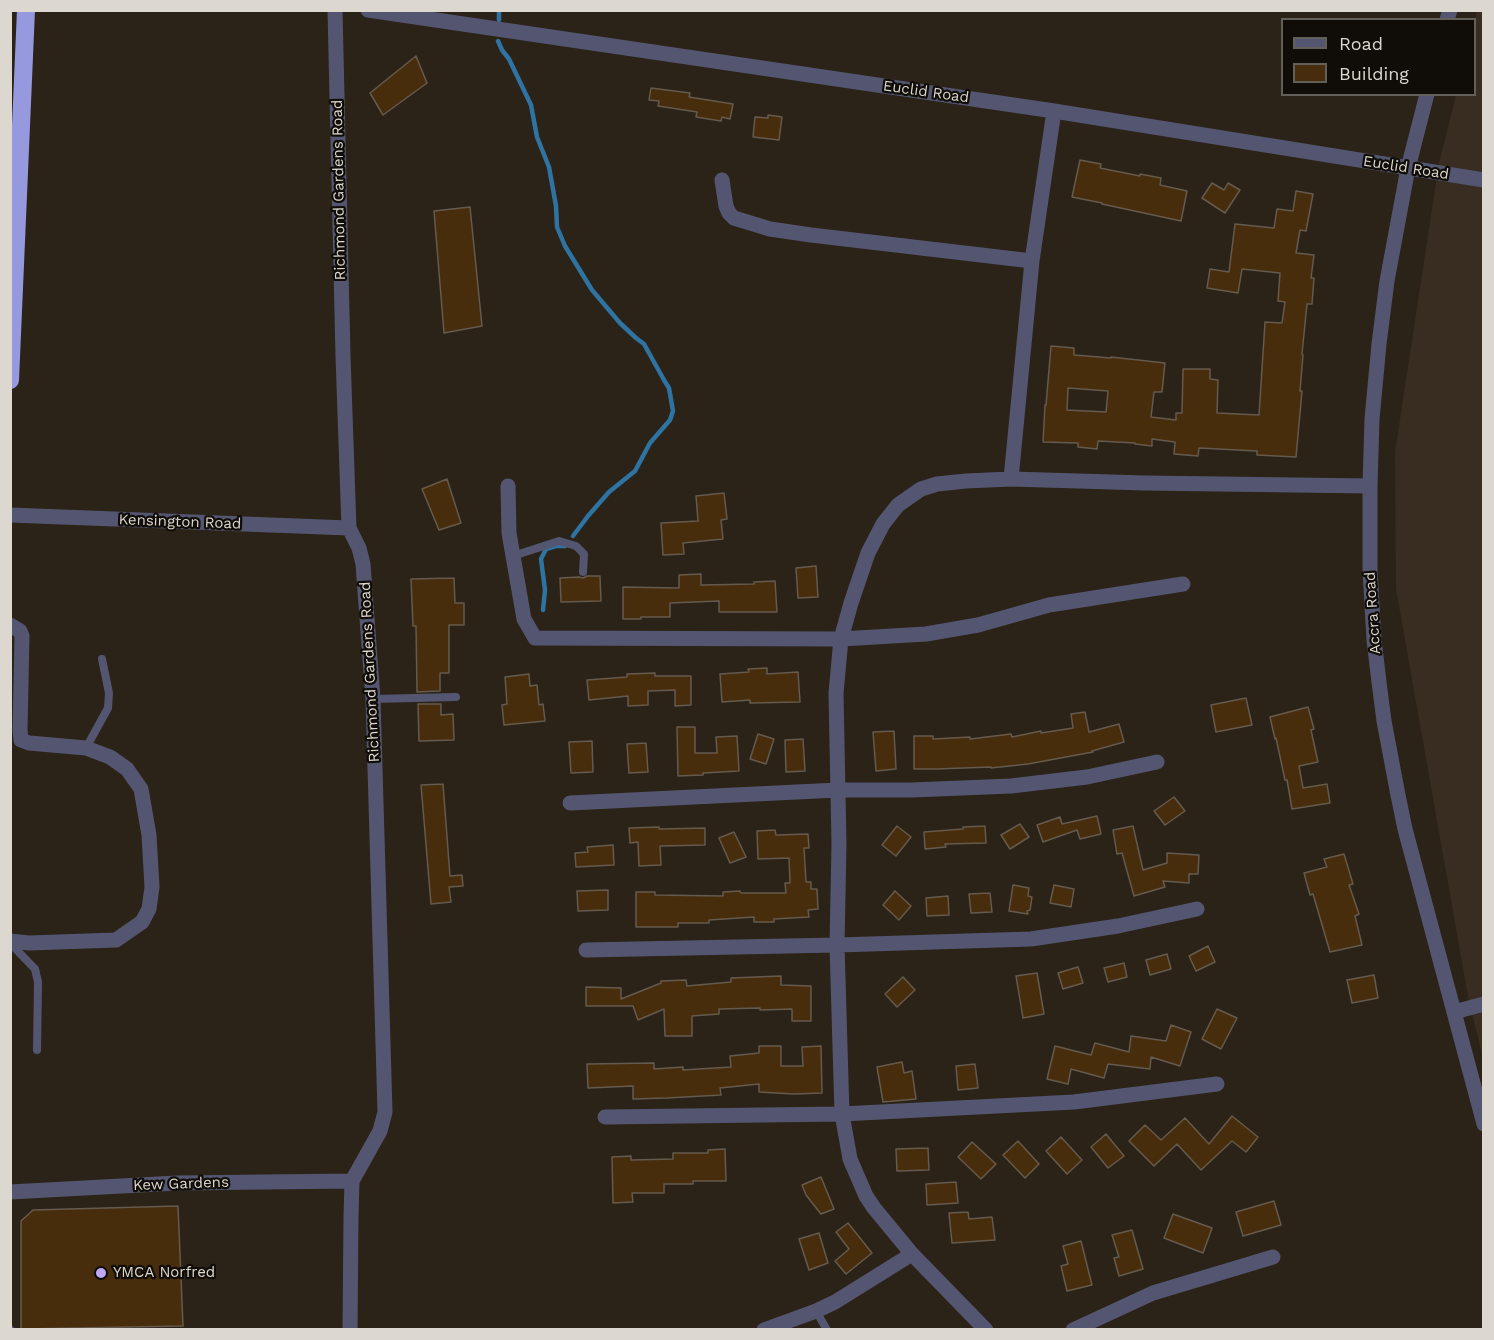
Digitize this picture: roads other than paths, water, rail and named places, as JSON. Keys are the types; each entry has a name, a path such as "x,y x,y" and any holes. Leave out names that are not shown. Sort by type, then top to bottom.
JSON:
{"highway":[{"path":"10,380 17,82 26,10"}],"street":[{"name":"Richmond Gardens Road","path":"335,10 348,528 360,548 363,564 374,699 385,1112 380,1131 352,1181 350,1329"},
{"name":"Euclid Road","path":"368,10 1054,111 1484,180"},
{"name":"Accra Road","path":"1426,96 1408,168 1387,280 1379,344 1372,419 1370,570 1374,640 1384,721 1405,829 1484,1124"},
{"path":"1011,479 1032,261 1054,111"},
{"path":"722,180 729,213 734,218 770,229 1032,261"},
{"path":"986,1329 912,1254 874,1208 850,1160 842,1114 837,945 839,844 836,693 841,639 850,603 868,553 883,524 898,505 921,489 937,484 1011,479 1370,486"},
{"path":"508,486 509,533 524,619 535,639 841,639 926,634 978,625 1049,605 1183,584"},
{"name":"Kensington Road","path":"10,515 348,528"},
{"path":"10,625 20,631 22,636 21,740 29,743 86,748 110,757 127,769 141,789 152,888 149,909 142,922 116,940 10,942"},
{"path":"570,803 838,790 1011,786 1087,777 1157,762"},
{"path":"586,950 1031,939 1118,926 1197,909"},
{"path":"1454,1012 1484,1004"},
{"path":"605,1117 842,1114 1074,1102 1217,1084"},
{"name":"Kew Gardens","path":"10,1192 177,1183 352,1181"},
{"path":"764,1329 835,1302 912,1254"},
{"path":"1073,1329 1153,1293 1273,1257"}],"lane":[{"path":"513,556 559,541 576,546 584,554 582,572"},
{"path":"86,748 108,708 110,693 102,659"},
{"path":"374,699 456,697"},
{"path":"10,942 35,969 38,982 38,1050"},
{"path":"816,1311 826,1329"}],"waterway":[{"path":"499,10 499,20"},
{"path":"498,41 531,105 537,137 549,167 557,227 565,246 592,290 620,323 644,344 669,388 673,411 670,420 650,443 635,471 609,492 573,536"},
{"path":"543,610 545,590 541,559 546,549 565,546"}],"place":[{"name":"YMCA Norfred","path":"101,1273"}]}
